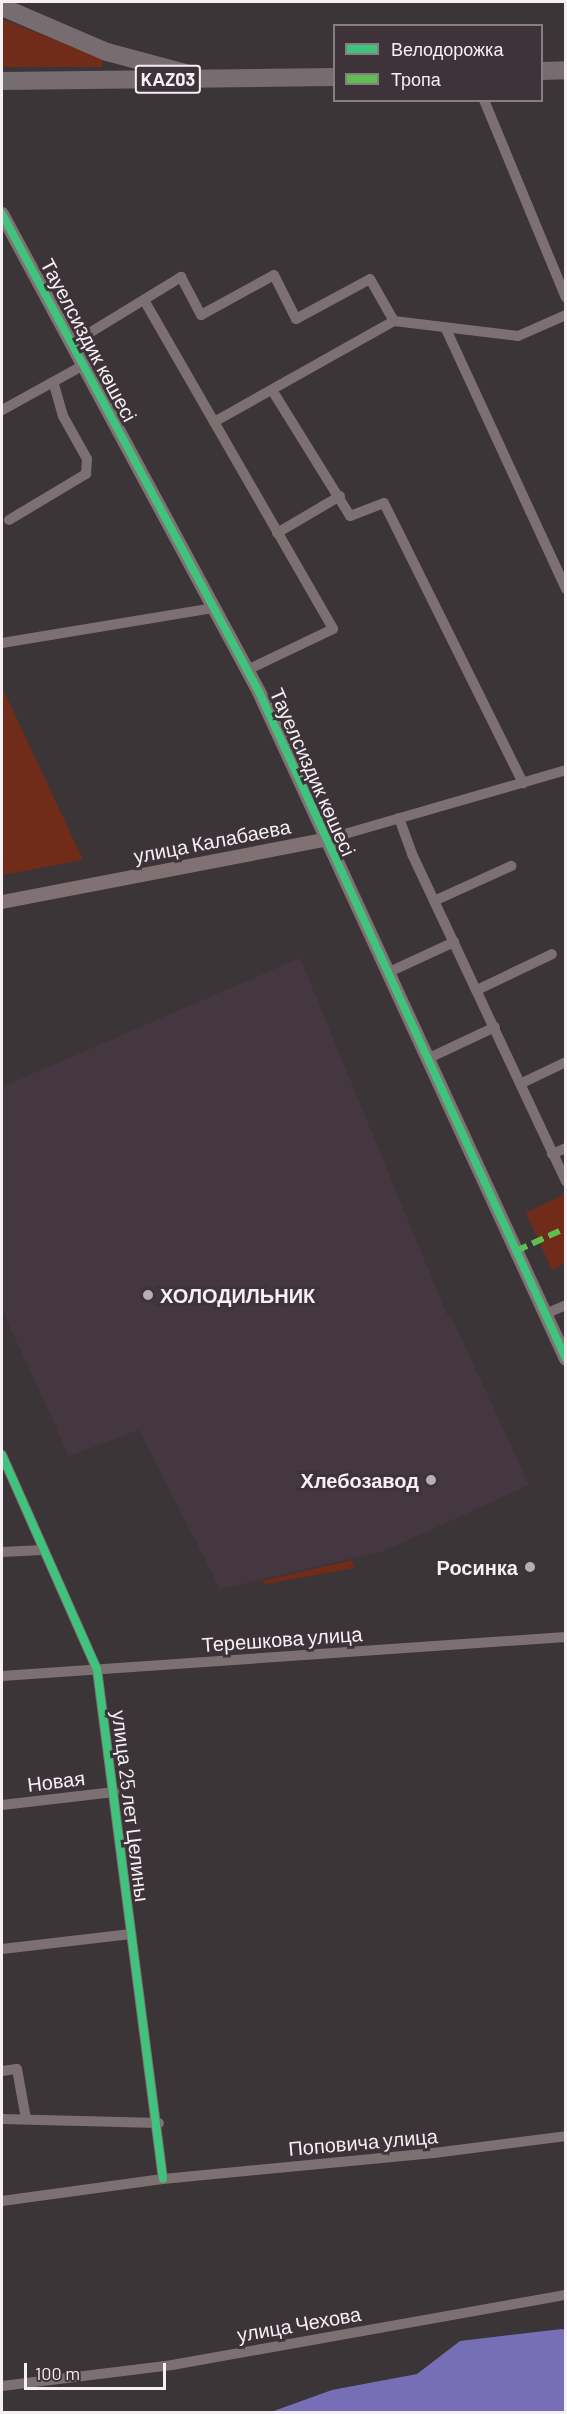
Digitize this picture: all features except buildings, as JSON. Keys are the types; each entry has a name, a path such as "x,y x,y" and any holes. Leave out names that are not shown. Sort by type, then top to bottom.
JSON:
{"highway":[{"name":"KАZ03","path":"2,7 107,52 211,79"},
{"path":"543,71 566,70"},
{"name":"KАZ03","path":"2,81 333,77"}],"street":[{"path":"485,102 566,298"},
{"name":"Тауелсиздик көшесі","path":"2,214 247,670 566,1359"},
{"path":"73,344 181,277 201,315 274,275 296,320 370,279 394,321"},
{"path":"144,300 333,629 247,670"},
{"path":"214,422 394,321 518,336 566,315"},
{"path":"445,327 566,589"},
{"path":"2,410 84,365"},
{"path":"9,520 86,474 87,459 63,416 53,382"},
{"path":"272,390 340,496 350,516 384,503 523,783"},
{"path":"278,532 340,496"},
{"path":"2,643 214,608"},
{"name":"улица Калабаева","path":"2,902 324,840 566,770"},
{"path":"399,818 434,900 522,1083 566,1182"},
{"path":"434,900 511,866"},
{"path":"387,973 454,942"},
{"path":"477,990 552,954"},
{"path":"427,1059 495,1027"},
{"path":"522,1083 566,1062"},
{"path":"552,1154 566,1148"},
{"path":"545,1314 566,1305"},
{"name":"улица 25 лет Целины","path":"2,1455 42,1550 97,1670 131,1934 159,2123 163,2179"},
{"path":"2,1552 42,1550"},
{"name":"Терешкова улица","path":"2,1676 566,1637"},
{"name":"Новая","path":"2,1805 114,1792"},
{"path":"2,1949 131,1934"},
{"path":"2,2071 17,2069 26,2119"},
{"path":"2,2119 159,2123"},
{"name":"Поповича улица","path":"2,2201 163,2179 434,2153 566,2136"},
{"name":"улица Чехова","path":"2,2386 172,2365 566,2295"}],"shaded area":[{"path":"2,19 103,59 102,67 2,67"},
{"path":"2,687 83,860 2,875"},
{"path":"300,958 447,1315 451,1316 529,1485 384,1551 220,1589 139,1430 69,1456 2,1309 2,1087"},
{"path":"565,1194 565,1263 552,1270 526,1213"},
{"path":"352,1560 354,1568 266,1584 261,1581"},
{"path":"562,2329 566,2331 565,2412 271,2412 332,2390 417,2374 460,2341"}],"marked path":[{"path":"516,1251 566,1228"}],"cycle path":[{"path":"2,214 259,692 566,1359"},
{"path":"2,1455 97,1669 163,2179"}],"place":[{"name":"ХОЛОДИЛЬНИК","path":"148,1295"},
{"name":"Хлебозавод","path":"431,1480"},
{"name":"Росинка","path":"530,1567"}]}
